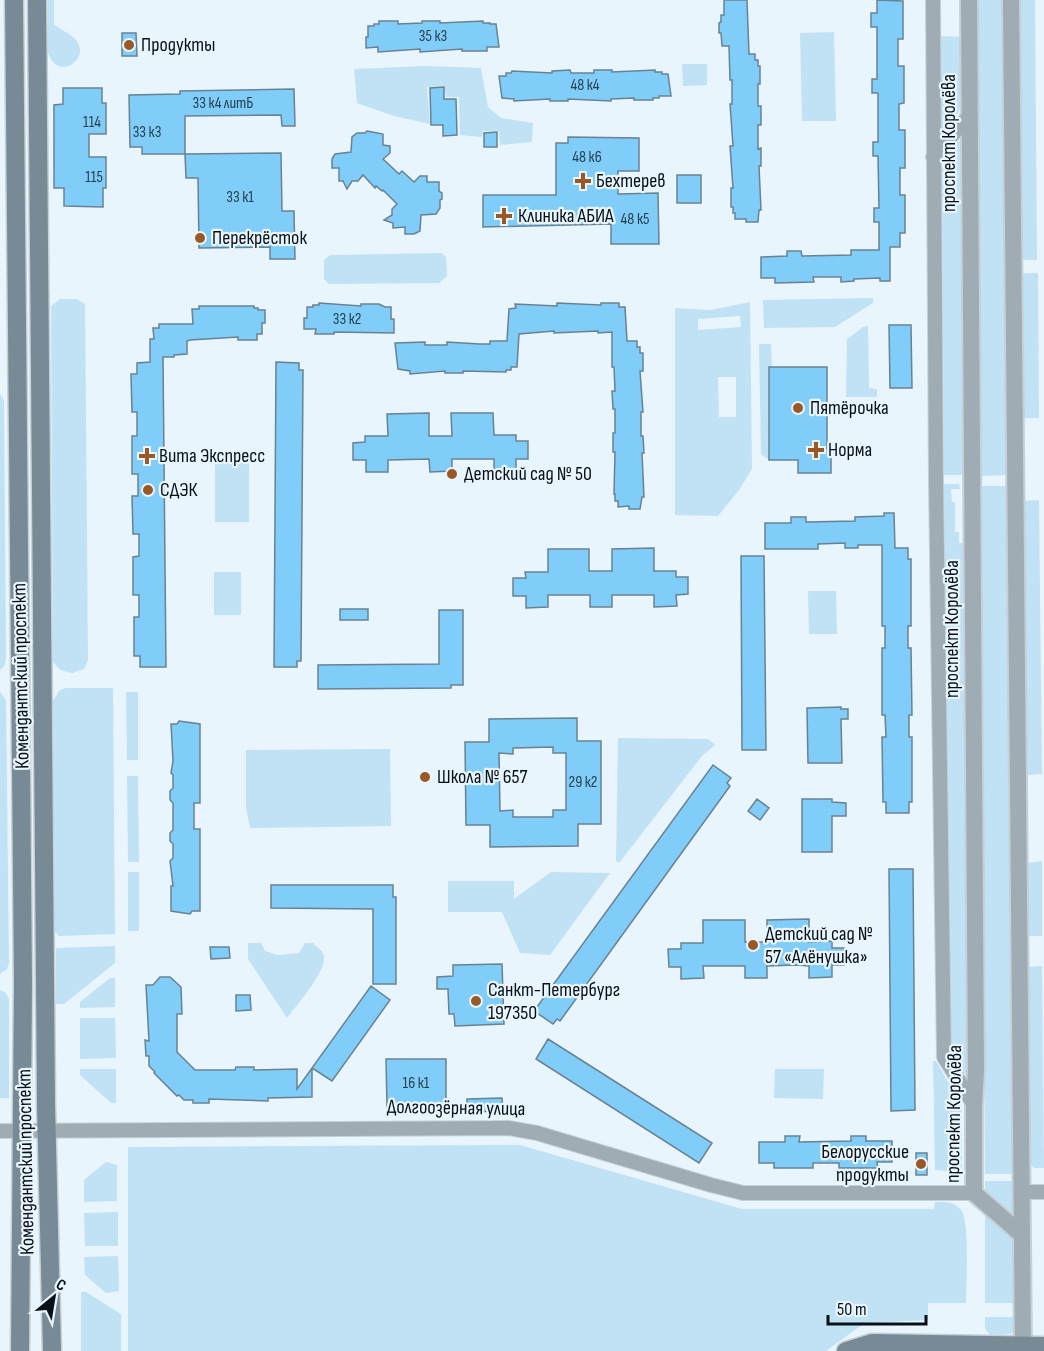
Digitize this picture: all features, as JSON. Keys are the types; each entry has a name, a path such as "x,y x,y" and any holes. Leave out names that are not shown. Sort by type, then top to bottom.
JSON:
{"main road":[{"name":"Комендантский проспект","path":"14,0 22,936 20,1351"},
{"name":"Комендантский проспект","path":"37,0 47,1131 52,1351"},
{"path":"846,1351 872,1342 1022,1349 1044,1346"}],"street":[{"path":"933,0 944,1057 974,1105"},
{"name":"проспект Королёва","path":"969,0 976,1071 974,1193 1022,1235"},
{"path":"1011,0 1022,1349"},
{"path":"933,157 970,115"},
{"name":"Долгоозёрная улица","path":"0,1131 508,1128 537,1133 743,1193 974,1193"},
{"path":"1022,1192 1044,1192"}],"shaded area":[{"path":"48,0 54,0 54,25 72,36 79,45 80,52 77,59 66,67 53,62 48,53"},
{"path":"976,0 1004,0 1007,475 979,476"},
{"path":"1020,0 1035,0 1037,260 1025,260 1022,257"},
{"path":"834,32 836,121 802,121 800,33"},
{"path":"940,36 962,37 961,101 953,123 945,132 941,130"},
{"path":"682,64 707,64 707,85 683,86"},
{"path":"425,66 481,68 488,107 501,118 533,123 532,142 500,145 499,131 483,131 482,137 460,135 459,97 446,97 444,86 427,87 430,124 394,116 357,103 354,69"},
{"path":"959,141 963,146 964,475 944,475 942,169 948,153"},
{"path":"442,253 446,257 447,276 439,283 329,284 324,279 324,260 330,255"},
{"path":"1025,273 1038,273 1039,418 1024,418 1022,276"},
{"path":"873,298 873,303 835,327 764,328 763,300"},
{"path":"60,299 77,299 85,304 88,660 84,669 72,673 60,670 53,662 51,306"},
{"path":"750,302 752,469 718,516 675,515 675,308 711,310","holes":["740,316 741,327 698,330 698,319","718,377 736,377 736,417 719,417"]},
{"path":"868,326 869,388 877,389 877,397 846,397 847,339"},
{"path":"759,344 771,344 769,460 761,454"},
{"path":"0,394 4,401 6,657 5,665 0,670"},
{"path":"215,457 249,457 249,522 215,522"},
{"path":"944,484 959,484 960,489 951,489 952,502 955,502 955,532 959,532 959,543 965,543 968,1069 965,1074 960,1072 950,1050"},
{"path":"980,486 1007,486 1013,1174 985,1174"},
{"path":"1039,500 1042,774 1026,775 1024,501"},
{"path":"214,572 241,572 241,615 214,615"},
{"path":"808,591 836,591 837,634 809,634"},
{"path":"113,688 115,934 59,936 55,932 53,701 60,690"},
{"path":"0,692 6,700 9,963 7,969 0,974"},
{"path":"126,692 138,692 138,760 127,760"},
{"path":"618,738 708,739 715,745 702,756 619,863 616,861"},
{"path":"390,749 391,826 250,828 246,807 246,750"},
{"path":"127,776 138,776 139,862 128,862"},
{"path":"1042,861 1042,936 1027,936 1027,863"},
{"path":"128,872 139,872 139,931 128,931"},
{"path":"551,872 610,873 550,955 520,953 502,912 448,912 448,881 514,881 514,899"},
{"path":"248,943 261,943 265,951 277,955 299,953 305,943 313,943 323,953 322,968 287,1018 248,959"},
{"path":"115,946 115,963 64,1004 56,1004 56,948"},
{"path":"1042,966 1044,1168 1034,1168 1029,1163 1027,967"},
{"path":"110,978 115,978 115,1007 80,1008 80,1002"},
{"path":"0,990 5,992 9,999 9,1098 0,1098"},
{"path":"80,1018 115,1018 116,1058 80,1059"},
{"path":"933,1061 936,1061 962,1106 961,1172 935,1170"},
{"path":"80,1069 116,1069 116,1103 111,1103 80,1075"},
{"path":"775,1069 824,1069 823,1099 774,1098"},
{"path":"520,1145 742,1209 934,1209 935,1202 952,1204 961,1210 966,1227 966,1303 928,1303 928,1320 867,1323 826,1351 128,1351 128,1147"},
{"path":"106,1162 117,1165 117,1201 84,1202 84,1180"},
{"path":"985,1181 1013,1181 1014,1303 985,1303"},
{"path":"118,1212 118,1246 85,1246 84,1213"},
{"path":"118,1256 119,1291 106,1293 85,1275 84,1257"},
{"path":"81,1292 86,1292 121,1314 121,1351 81,1351"},
{"path":"985,1317 1014,1317 1014,1332 990,1335 985,1328"}],"building":[{"path":"724,0 747,0 749,54 755,54 755,60 758,60 758,66 760,66 758,106 761,106 761,125 758,125 758,149 761,148 761,166 759,166 761,210 759,210 758,222 735,219 733,207 731,207 731,188 733,188 730,146 733,146 730,104 732,104 732,80 730,80 729,46 722,46 721,33 719,33 721,15 724,15"},
{"path":"877,0 903,1 903,39 898,39 898,66 904,66 904,103 899,104 899,130 905,130 905,168 900,168 900,195 905,195 905,233 900,233 900,247 890,247 890,281 880,281 880,278 841,282 841,277 813,277 814,282 775,283 775,278 761,278 761,257 787,256 787,251 801,251 802,256 851,255 851,250 879,250 879,222 874,222 874,208 879,208 878,156 873,156 873,142 878,142 878,93 872,93 872,79 877,79 877,27 871,27 871,13 877,13"},
{"path":"379,21 398,21 398,24 422,23 422,21 440,21 440,23 483,21 483,23 496,24 499,47 487,47 487,51 462,51 462,49 420,52 420,49 378,52 378,47 366,48 366,37 368,37 368,26 379,24"},
{"name":"Продукты","path":"122,33 136,33 137,56 122,56"},
{"path":"570,70 571,73 594,73 594,70 612,70 612,72 655,70 655,72 668,74 671,96 659,96 653,100 634,100 634,98 611,99 611,101 568,99 568,101 550,101 550,99 514,101 514,99 502,98 499,76 506,76 506,73 512,71 552,73 552,71"},
{"path":"444,87 444,99 456,99 457,135 443,136 443,125 431,125 430,88"},
{"path":"63,88 102,88 102,103 106,103 106,134 89,134 89,157 106,157 106,188 103,188 103,207 64,206 64,188 54,188 54,105 63,104"},
{"path":"294,89 295,126 282,126 281,115 185,116 185,154 142,154 142,147 130,147 129,95 180,94 180,91"},
{"path":"367,131 383,134 383,145 390,146 390,153 383,159 399,174 402,171 414,182 420,176 427,176 427,182 439,182 439,191 442,193 440,208 436,214 421,215 420,231 414,234 405,234 405,227 393,228 393,223 384,220 392,215 392,209 397,204 383,190 376,186 375,188 363,175 358,181 352,181 347,189 343,181 339,181 339,168 332,168 332,159 335,154 351,152 352,137 357,133"},
{"path":"497,132 497,147 484,147 484,133"},
{"path":"568,137 639,138 639,171 618,171 618,194 658,193 659,244 611,244 611,224 483,227 483,195 556,195 556,143 568,143"},
{"path":"281,153 282,211 294,211 295,259 270,259 270,247 199,248 198,178 186,178 185,154"},
{"path":"677,175 701,175 701,203 677,203"},
{"path":"319,303 361,306 361,304 379,304 391,307 394,333 315,334 316,329 304,329 304,318 307,318 307,307 319,305"},
{"path":"557,303 601,305 601,303 619,303 619,307 625,307 627,341 637,341 640,353 643,353 643,371 640,371 644,497 642,497 640,509 629,509 629,506 618,507 618,501 615,501 613,433 615,433 615,409 613,409 612,391 615,391 612,332 554,333 554,331 519,334 517,367 511,367 511,370 506,370 506,372 445,373 445,371 410,374 410,371 398,369 395,343 425,342 425,345 447,345 447,342 490,344 490,341 507,341 509,309 516,308 515,304 557,306"},
{"path":"199,306 254,306 258,310 265,310 265,323 262,323 262,334 257,334 257,340 238,340 238,337 190,340 187,341 187,354 163,357 166,667 140,667 140,656 134,656 134,617 139,617 139,595 133,595 133,557 139,556 139,534 133,534 132,496 138,496 138,474 132,474 132,436 137,436 137,412 132,412 131,374 137,374 137,363 150,362 150,339 154,339 153,328 159,328 159,324 193,324 192,309 199,309"},
{"path":"889,325 911,325 912,388 890,388"},
{"path":"276,362 299,363 299,370 303,370 301,661 297,661 297,667 274,667"},
{"name":"Пятёрочка","path":"769,367 827,367 827,448 831,448 831,473 798,473 798,460 769,460"},
{"path":"429,413 429,436 452,436 451,413 493,413 494,435 516,435 516,441 528,441 528,459 516,459 516,471 494,471 494,459 452,459 452,471 430,472 429,459 388,460 388,472 366,472 366,460 353,460 353,443 365,442 365,436 388,436 387,414"},
{"path":"884,513 894,513 895,548 908,548 908,559 911,559 911,626 908,626 908,648 911,648 912,715 909,715 909,737 912,737 912,802 909,802 909,813 886,813 886,802 883,802 882,737 886,737 885,715 882,715 882,648 885,648 885,626 882,626 882,545 858,545 858,548 845,548 845,543 818,544 818,549 765,549 765,523 791,523 791,517 806,517 806,522 855,521 855,517 884,516"},
{"path":"654,548 654,571 676,571 676,577 688,577 688,594 676,595 677,606 654,607 654,595 612,595 612,607 590,607 590,595 548,595 548,607 526,608 526,596 513,596 513,578 526,578 525,572 548,572 548,549 589,549 589,571 612,571 612,549"},
{"path":"741,556 764,556 766,750 742,750"},
{"path":"340,609 368,609 368,620 340,620"},
{"path":"439,610 463,610 463,685 451,685 451,688 318,689 318,665 439,664"},
{"path":"841,707 841,709 848,709 848,719 841,719 842,763 808,763 807,708"},
{"path":"577,718 577,741 601,741 601,824 578,824 578,846 490,847 490,825 466,825 465,742 489,742 489,719","holes":["553,747 553,753 566,753 566,810 553,810 553,817 513,817 513,810 500,811 499,753 513,754 513,748"]},
{"path":"179,721 200,724 200,803 194,803 194,829 200,829 200,911 192,911 190,914 171,911 171,886 173,886 170,861 173,858 173,844 170,841 170,833 173,830 173,803 170,800 170,791 173,788 171,773 173,761 171,724 177,724"},
{"path":"713,765 731,778 727,783 730,786 560,1021 557,1019 553,1024 534,1011"},
{"path":"757,799 769,808 760,820 748,811"},
{"path":"802,799 832,799 832,802 846,803 846,816 832,816 832,852 802,852"},
{"path":"889,869 913,869 915,1110 891,1111"},
{"path":"271,885 393,885 393,897 396,897 396,984 373,984 373,909 271,908"},
{"path":"809,919 809,942 832,941 832,948 844,948 844,965 832,965 832,977 809,978 809,966 767,966 767,978 745,978 745,966 703,966 704,978 681,979 681,967 669,967 668,949 681,949 681,943 703,943 703,920 745,920 745,942 767,942 767,920"},
{"path":"210,947 229,947 230,958 211,959"},
{"name":"Санкт-Петербург 197350","path":"502,964 504,1024 455,1026 454,1014 449,1014 448,989 437,989 437,977 453,976 453,965"},
{"path":"160,977 170,977 181,987 182,1014 177,1014 177,1052 195,1070 235,1070 236,1067 254,1067 254,1070 297,1069 297,1089 312,1068 312,1097 268,1098 268,1101 209,1099 209,1103 193,1103 193,1100 184,1100 179,1095 177,1096 154,1073 149,1066 149,1056 146,1056 145,1040 149,1041 146,985 153,985"},
{"path":"371,986 390,1000 332,1081 312,1068"},
{"path":"236,995 250,995 251,1010 236,1011"},
{"path":"548,1039 712,1143 699,1163 536,1059"},
{"path":"386,1059 446,1059 446,1107 387,1107"},
{"path":"502,1098 503,1111 467,1112 467,1099"},
{"path":"785,1136 800,1136 799,1142 851,1141 851,1136 866,1136 866,1141 892,1141 892,1162 877,1162 878,1168 839,1168 839,1163 813,1163 813,1168 774,1168 774,1163 759,1163 759,1142 785,1142"},
{"name":"Белорусские продукты","path":"916,1153 927,1153 927,1175 916,1175"}],"place":[{"name":"Продукты","path":"129,45"},
{"name":"Бехтерев","path":"583,181"},
{"name":"Клиника АБИА","path":"504,216"},
{"name":"Перекрёсток","path":"200,238"},
{"name":"Пятёрочка","path":"798,408"},
{"name":"Норма","path":"816,450"},
{"name":"Вита Экспресс","path":"147,456"},
{"name":"Детский сад № 50","path":"452,474"},
{"name":"СДЭК","path":"148,490"},
{"name":"Школа № 657","path":"425,777"},
{"name":"Детский сад № 57 «Алёнушка»","path":"753,945"},
{"name":"Санкт-Петербург 197350","path":"476,1001"},
{"name":"Белорусские продукты","path":"921,1164"}]}
